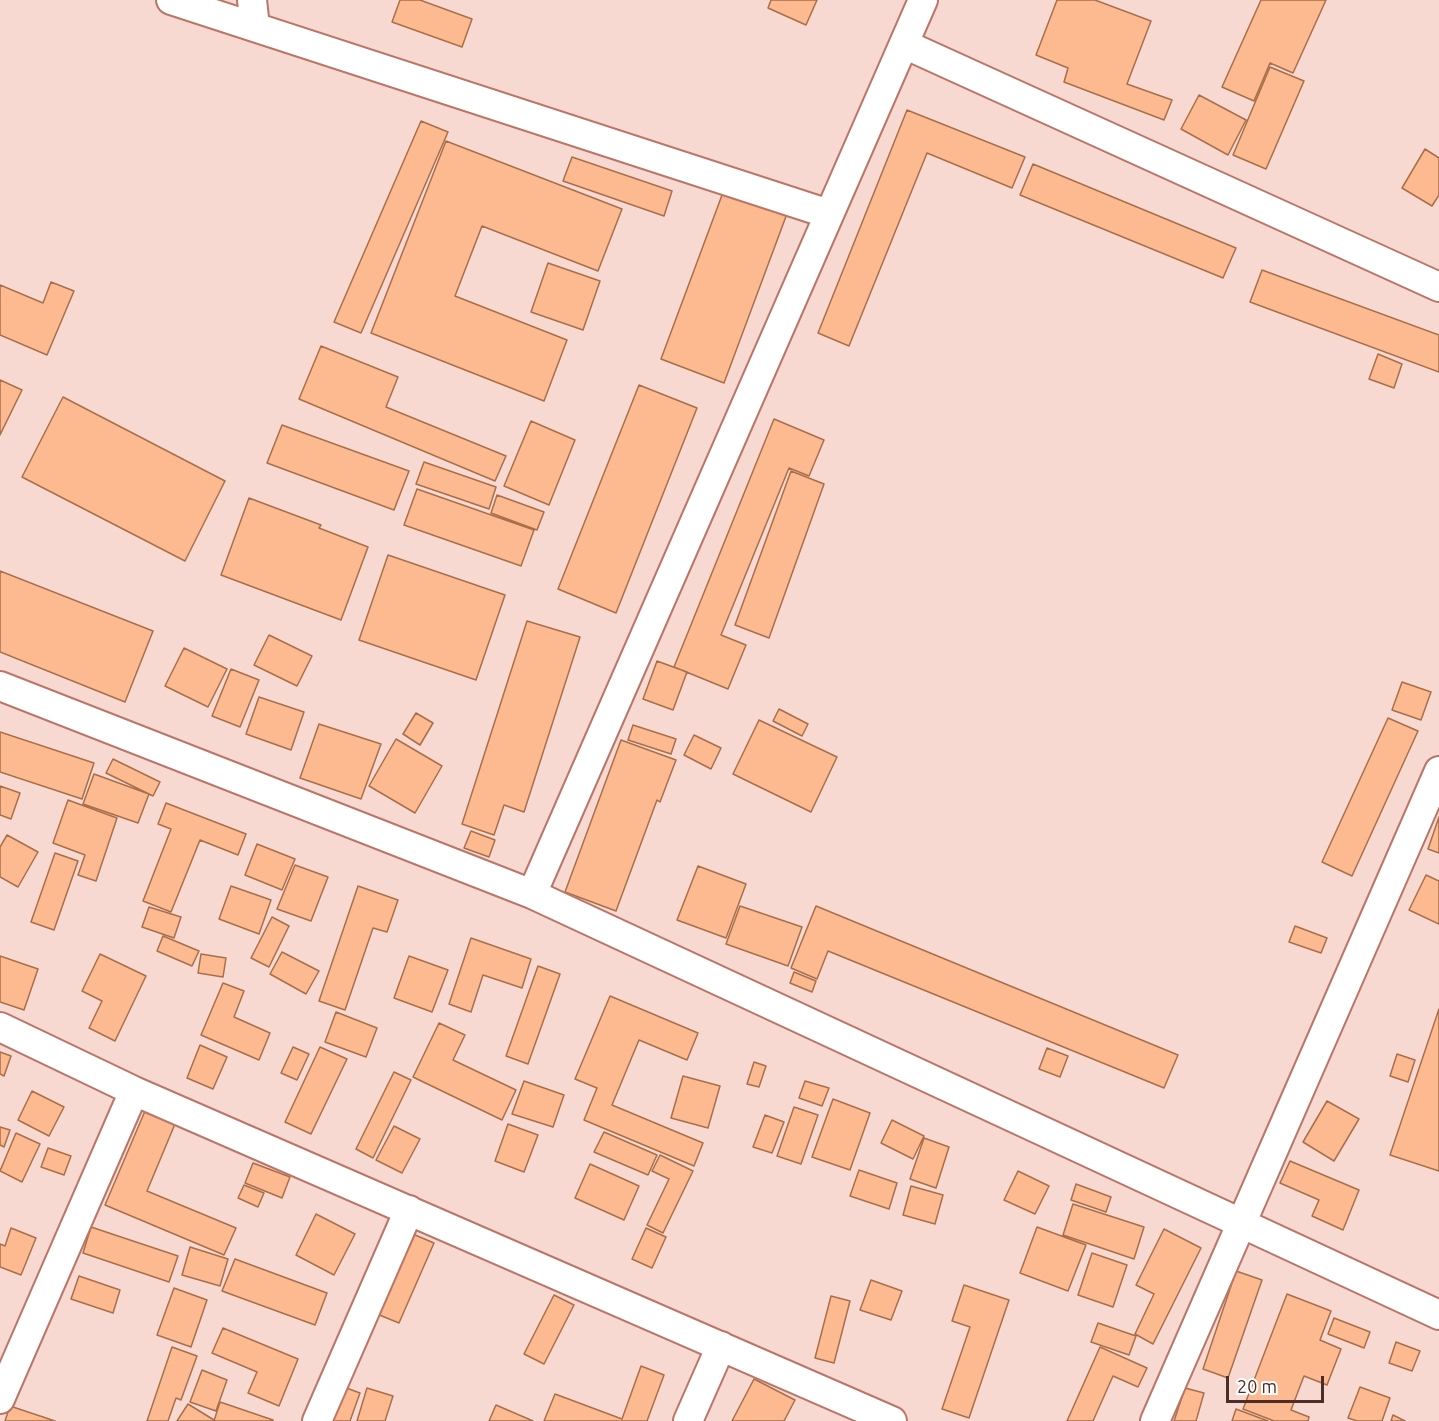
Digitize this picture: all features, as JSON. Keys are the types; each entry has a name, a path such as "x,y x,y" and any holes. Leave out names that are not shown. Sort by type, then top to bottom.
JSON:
{"street":[{"path":"532,894 923,0"},
{"path":"192,3 254,14 830,214"},
{"path":"904,44 1439,287"},
{"path":"0,686 532,894 1439,1315"},
{"path":"1155,1421 1439,771"},
{"path":"0,1027 134,1090 892,1421"},
{"path":"0,1399 134,1090"},
{"path":"316,1421 409,1210"},
{"path":"688,1421 721,1346"}],"building":[{"path":"400,0 420,0 472,19 462,47 392,22"},
{"path":"771,0 817,0 806,25 768,8"},
{"path":"1057,0 1095,0 1151,21 1127,84 1172,100 1164,120 1064,82 1068,68 1036,55"},
{"path":"1261,0 1326,0 1293,73 1270,63 1254,101 1222,87"},
{"path":"1270,67 1304,81 1266,169 1233,155"},
{"path":"1199,95 1246,120 1228,155 1181,129"},
{"path":"907,110 1025,157 1012,188 927,153 849,346 818,333"},
{"path":"421,121 448,132 361,333 334,322"},
{"path":"446,141 622,209 598,271 482,226 455,296 567,340 544,401 371,333"},
{"path":"1425,149 1439,158 1439,195 1432,206 1402,188"},
{"path":"572,157 672,191 664,216 563,181"},
{"path":"1033,164 1236,248 1223,278 1020,195"},
{"path":"725,187 788,211 724,383 661,359"},
{"path":"548,263 600,281 583,330 531,312"},
{"path":"1262,270 1439,335 1439,372 1250,302"},
{"path":"51,282 74,291 47,355 0,335 0,285 43,303"},
{"path":"321,346 398,377 386,407 506,456 495,481 299,399"},
{"path":"1378,354 1402,364 1394,388 1369,379"},
{"path":"0,380 22,390 0,435"},
{"path":"639,385 697,408 616,613 558,589"},
{"path":"63,397 225,481 185,561 22,477"},
{"path":"774,419 824,440 809,476 789,468 721,635 746,645 728,689 674,667"},
{"path":"531,421 575,440 549,505 504,486"},
{"path":"282,425 409,471 394,510 267,463"},
{"path":"424,462 496,487 489,509 416,484"},
{"path":"791,471 824,484 769,638 735,625"},
{"path":"417,489 534,530 521,566 404,525"},
{"path":"497,495 544,512 537,530 491,513"},
{"path":"249,498 321,525 319,528 368,547 341,620 221,575"},
{"path":"388,555 505,595 476,680 359,640"},
{"path":"0,571 153,631 125,702 0,652"},
{"path":"527,621 580,637 524,812 504,805 494,835 462,824"},
{"path":"269,635 312,656 297,686 254,665"},
{"path":"184,648 227,669 208,707 165,686"},
{"path":"657,661 687,672 673,710 643,699"},
{"path":"231,669 259,680 240,727 212,716"},
{"path":"1402,682 1431,692 1421,720 1392,710"},
{"path":"259,697 304,712 291,750 246,734"},
{"path":"779,709 808,724 802,736 773,721"},
{"path":"416,713 433,723 420,745 403,734"},
{"path":"1388,718 1418,731 1352,876 1322,862"},
{"path":"759,720 837,757 811,812 733,774"},
{"path":"319,724 381,744 361,799 300,778"},
{"path":"633,725 676,739 671,754 628,740"},
{"path":"0,732 94,763 82,799 0,772"},
{"path":"694,735 721,748 711,769 684,755"},
{"path":"396,739 442,766 415,813 369,786"},
{"path":"621,740 676,760 660,802 657,800 616,911 565,892"},
{"path":"113,759 160,782 153,796 106,773"},
{"path":"94,774 149,794 138,823 83,804"},
{"path":"0,786 20,793 11,819 0,815"},
{"path":"68,800 117,818 96,881 78,875 85,855 53,843"},
{"path":"166,803 246,834 238,855 200,840 171,912 143,901 171,829 158,824"},
{"path":"1439,817 1439,853 1428,849"},
{"path":"471,831 495,840 489,857 464,848"},
{"path":"7,835 38,852 18,887 0,877 0,847"},
{"path":"257,844 295,859 282,890 245,875"},
{"path":"55,853 78,861 54,930 31,922"},
{"path":"295,865 328,877 311,921 277,909"},
{"path":"698,866 746,884 726,938 677,920"},
{"path":"1426,875 1439,881 1439,924 1409,910"},
{"path":"231,886 271,900 259,934 219,919"},
{"path":"358,886 398,900 387,932 373,928 345,1010 319,1001"},
{"path":"740,906 802,927 788,966 726,944"},
{"path":"816,906 1178,1055 1164,1088 828,951 817,979 791,968"},
{"path":"149,907 181,917 174,938 142,927"},
{"path":"272,917 289,926 269,967 251,958"},
{"path":"1295,926 1327,938 1321,953 1289,942"},
{"path":"163,936 199,951 192,966 157,951"},
{"path":"471,938 531,959 522,988 483,975 471,1012 449,1004"},
{"path":"282,952 319,971 306,994 270,974"},
{"path":"100,954 146,976 115,1041 89,1028 102,1001 82,991"},
{"path":"201,954 226,958 223,977 198,973"},
{"path":"0,956 38,969 24,1010 0,1002"},
{"path":"409,956 448,970 432,1012 394,998"},
{"path":"538,966 560,974 528,1064 506,1056"},
{"path":"794,972 816,981 812,992 790,983"},
{"path":"223,983 244,991 234,1017 270,1033 259,1060 201,1035"},
{"path":"610,996 698,1033 687,1060 639,1040 612,1105 703,1143 694,1166 584,1120 597,1088 575,1079"},
{"path":"1439,1009 1439,1171 1390,1155"},
{"path":"336,1012 377,1028 366,1057 325,1042"},
{"path":"439,1023 465,1035 453,1060 516,1090 502,1120 413,1077"},
{"path":"200,1045 227,1057 213,1089 187,1078"},
{"path":"293,1047 309,1054 297,1080 281,1073"},
{"path":"320,1047 347,1059 311,1134 285,1122"},
{"path":"1047,1048 1068,1056 1060,1077 1039,1069"},
{"path":"0,1052 11,1056 4,1076 0,1074"},
{"path":"1397,1054 1415,1060 1408,1082 1390,1076"},
{"path":"754,1062 766,1066 759,1087 747,1084"},
{"path":"394,1072 411,1080 373,1158 356,1149"},
{"path":"683,1076 720,1086 708,1128 671,1118"},
{"path":"524,1081 564,1095 553,1127 512,1114"},
{"path":"805,1081 829,1088 822,1106 799,1098"},
{"path":"32,1091 64,1107 49,1136 18,1120"},
{"path":"833,1099 870,1113 850,1170 812,1157"},
{"path":"1327,1101 1359,1119 1334,1161 1303,1142"},
{"path":"794,1107 818,1115 801,1164 777,1156"},
{"path":"145,1111 175,1124 147,1191 236,1228 224,1255 105,1205"},
{"path":"765,1115 784,1122 772,1153 753,1147"},
{"path":"892,1120 924,1136 913,1159 881,1143"},
{"path":"508,1124 538,1135 524,1172 495,1161"},
{"path":"394,1126 420,1139 402,1173 376,1160"},
{"path":"0,1127 10,1130 4,1147 0,1145"},
{"path":"604,1132 657,1155 648,1175 594,1152"},
{"path":"16,1133 40,1144 22,1182 0,1171"},
{"path":"924,1138 949,1147 936,1188 910,1179"},
{"path":"48,1148 71,1156 64,1175 41,1167"},
{"path":"660,1155 693,1171 663,1233 647,1225 669,1179 652,1171"},
{"path":"1290,1161 1359,1190 1343,1230 1312,1216 1319,1200 1280,1183"},
{"path":"253,1163 290,1177 282,1198 245,1183"},
{"path":"590,1164 639,1186 624,1220 575,1198"},
{"path":"859,1170 897,1183 889,1209 850,1196"},
{"path":"1018,1171 1049,1186 1035,1214 1004,1200"},
{"path":"1076,1184 1111,1197 1106,1212 1071,1200"},
{"path":"244,1185 264,1193 258,1207 238,1198"},
{"path":"911,1186 943,1195 935,1224 903,1215"},
{"path":"1073,1204 1144,1227 1134,1259 1063,1235"},
{"path":"316,1214 355,1234 334,1275 296,1255"},
{"path":"91,1227 178,1256 169,1282 83,1253"},
{"path":"1037,1227 1086,1245 1068,1291 1020,1273"},
{"path":"11,1228 36,1238 21,1275 0,1267 0,1244 5,1246"},
{"path":"646,1228 666,1237 652,1268 632,1259"},
{"path":"1164,1229 1201,1248 1153,1344 1135,1334 1154,1294 1136,1285"},
{"path":"408,1232 434,1243 399,1323 372,1312"},
{"path":"190,1247 228,1259 220,1286 182,1275"},
{"path":"1092,1253 1127,1265 1113,1307 1078,1295"},
{"path":"235,1259 327,1293 315,1325 222,1291"},
{"path":"1236,1271 1262,1280 1228,1378 1203,1369"},
{"path":"79,1276 120,1290 113,1313 71,1299"},
{"path":"871,1280 902,1291 891,1320 860,1310"},
{"path":"964,1285 1009,1300 969,1418 942,1409 970,1327 952,1321"},
{"path":"174,1288 207,1300 191,1347 157,1335"},
{"path":"1287,1294 1331,1311 1320,1340 1341,1349 1327,1385 1304,1376 1291,1410 1309,1417 1308,1421 1274,1421 1243,1409"},
{"path":"554,1295 574,1305 544,1364 524,1354"},
{"path":"831,1296 850,1301 834,1363 815,1358"},
{"path":"1334,1318 1370,1332 1364,1348 1328,1334"},
{"path":"1098,1323 1136,1336 1129,1355 1091,1342"},
{"path":"223,1328 298,1359 279,1406 248,1393 257,1372 212,1353"},
{"path":"1396,1342 1420,1351 1412,1371 1389,1363"},
{"path":"172,1347 197,1356 181,1400 176,1398 168,1421 147,1421"},
{"path":"1100,1347 1147,1368 1138,1387 1113,1376 1093,1421 1067,1421"},
{"path":"641,1366 664,1375 647,1421 544,1421 555,1394 622,1419"},
{"path":"202,1370 227,1380 216,1411 190,1402"},
{"path":"754,1379 795,1400 784,1421 732,1421"},
{"path":"341,1386 360,1393 350,1421 329,1421"},
{"path":"1360,1387 1390,1398 1382,1421 1357,1421 1348,1418"},
{"path":"367,1388 393,1396 385,1421 357,1421"},
{"path":"1185,1388 1204,1393 1196,1421 1174,1421"},
{"path":"220,1402 273,1420 273,1421 214,1421"},
{"path":"188,1404 214,1420 177,1421"},
{"path":"496,1405 533,1421 489,1421"},
{"path":"10,1406 55,1421 5,1421"},
{"path":"1236,1409 1268,1421 1232,1421"},
{"path":"1393,1415 1405,1421 1391,1421"}]}
